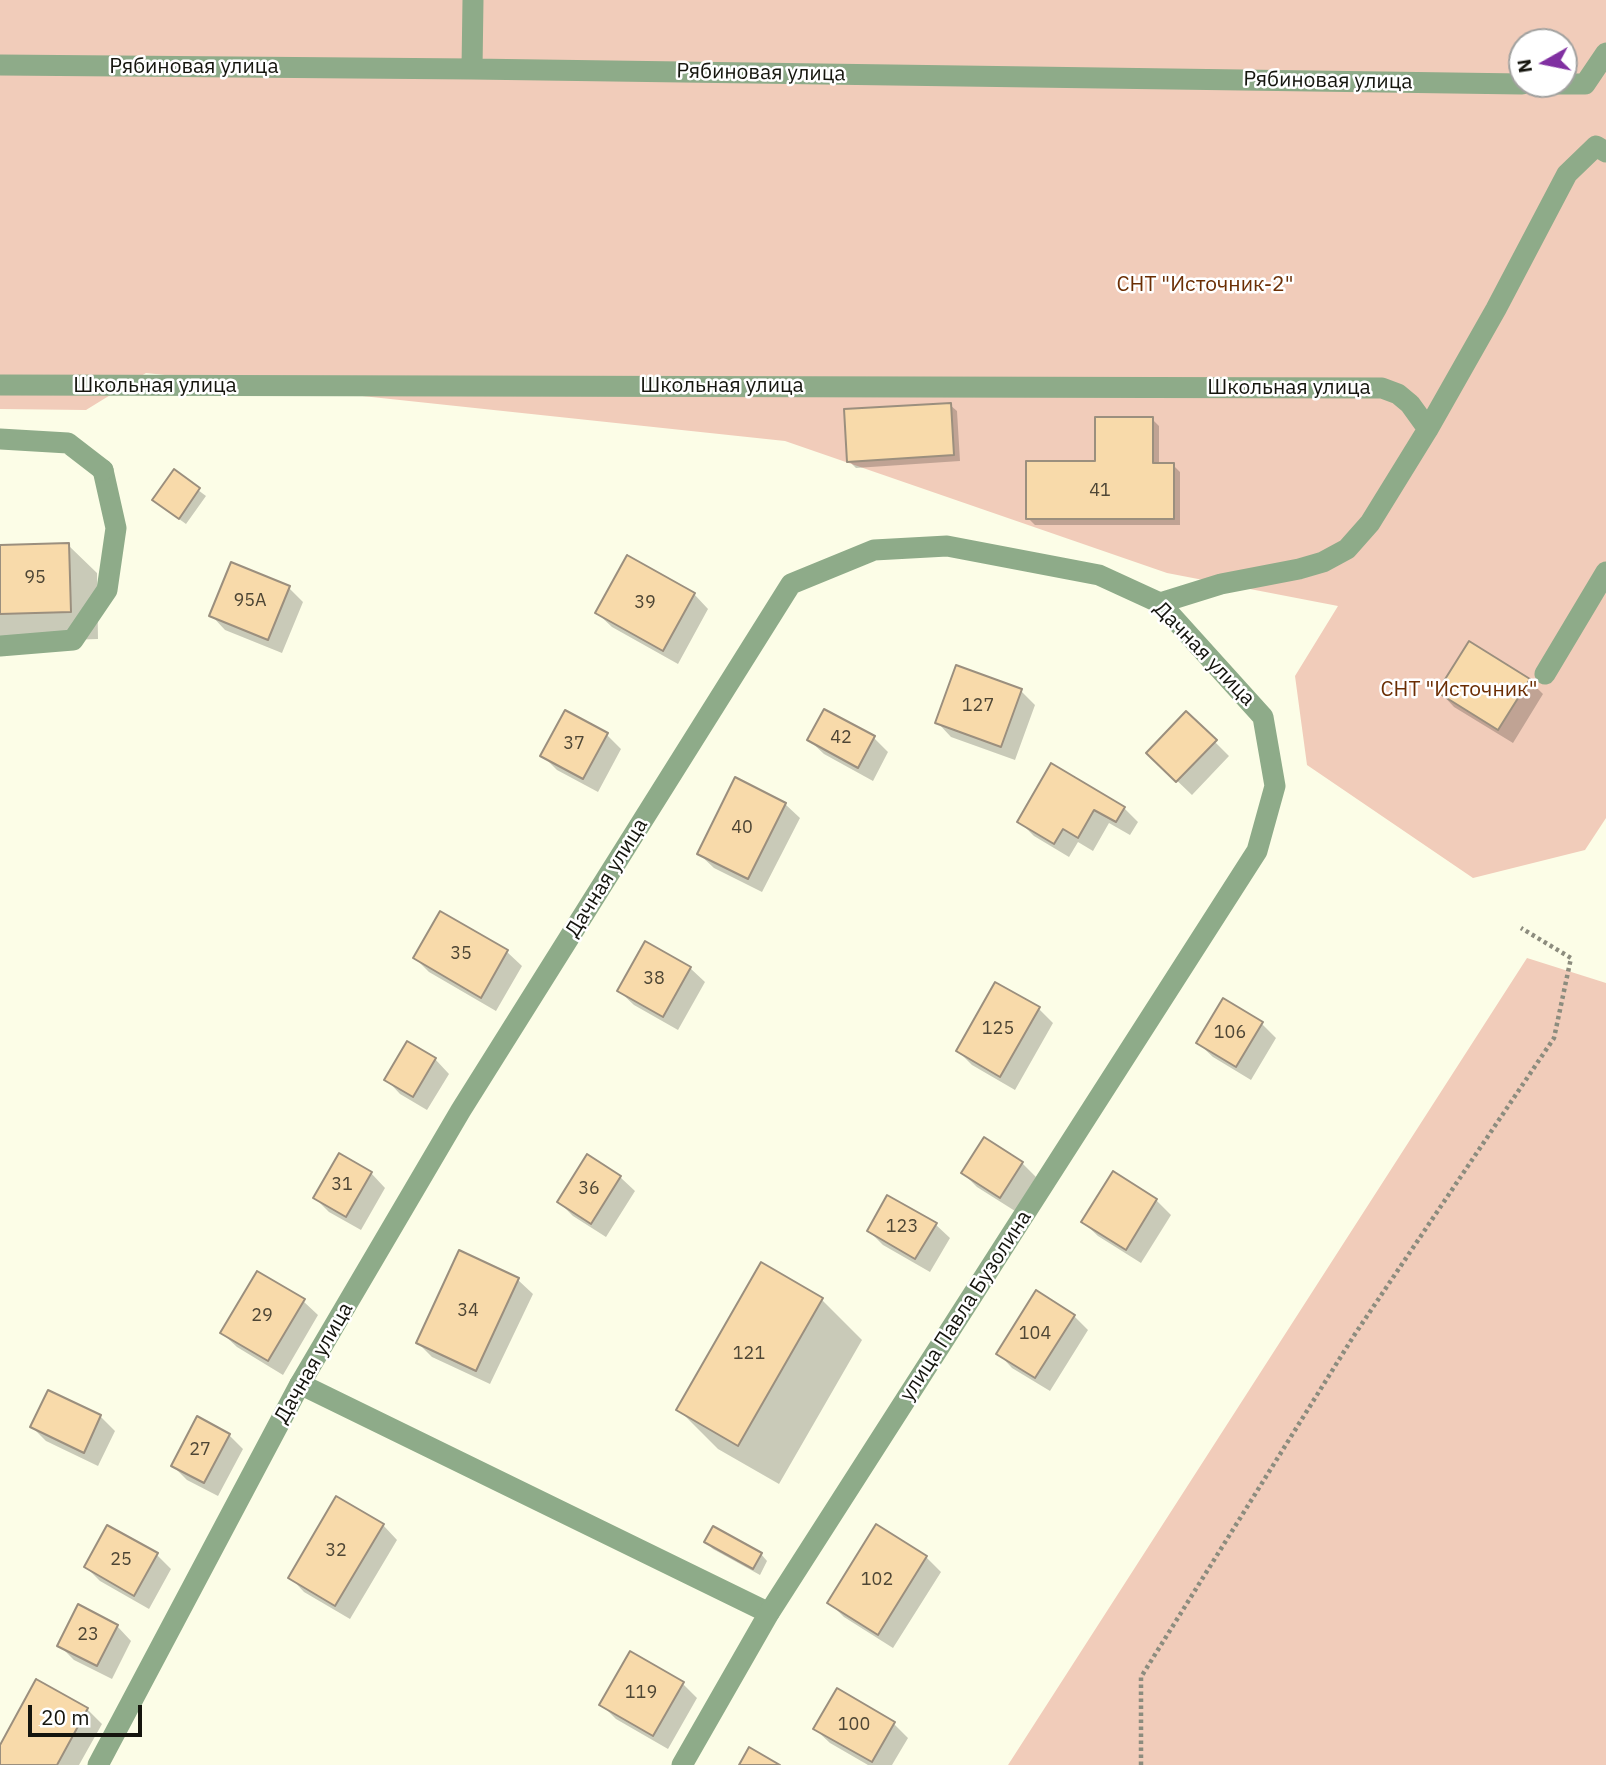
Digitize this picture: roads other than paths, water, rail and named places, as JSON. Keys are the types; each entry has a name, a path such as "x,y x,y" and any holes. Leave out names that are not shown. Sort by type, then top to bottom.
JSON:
{"street":[{"path":"472,69 473,0"},
{"path":"1578,85 1585,85 1606,53"},
{"name":"Рябиновая улица","path":"0,65 1508,84"},
{"path":"1160,603 1221,584 1299,569 1322,562 1347,549 1370,523 1427,429 1496,309 1567,174 1596,146 1606,152"},
{"name":"Школьная улица","path":"0,385 1381,388 1398,394 1410,404 1427,429"},
{"path":"0,439 68,443 103,470 116,528 107,590 74,640 0,646"},
{"name":"Дачная улица","path":"98,1765 300,1384 461,1110 791,584 874,550 947,546 1099,575 1160,603 1263,717 1275,786 1256,852"},
{"path":"1545,674 1606,572"},
{"name":"улица Павла Бузолина","path":"682,1765 769,1613 1256,852"},
{"path":"300,1384 769,1613"}],"park label":[{"name":"СНТ \"Источник-2\"","path":"1205,285"},
{"name":"СНТ \"Источник\"","path":"1459,690"}]}
